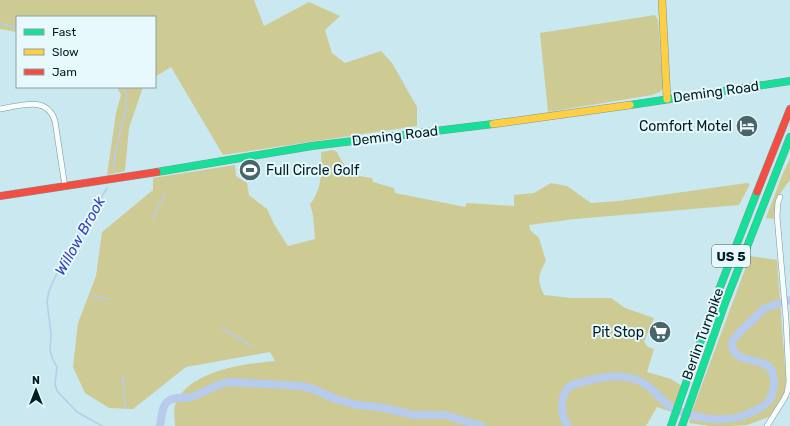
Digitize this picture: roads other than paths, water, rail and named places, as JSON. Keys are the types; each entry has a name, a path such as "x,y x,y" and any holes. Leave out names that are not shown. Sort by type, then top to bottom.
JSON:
{"main road":[{"path":"662,0 667,99"},
{"name":"Deming Road","path":"0,196 65,187 312,146 540,118 790,81"},
{"name":"Berlin Turnpike","path":"671,426 715,300 790,109"},
{"name":"Berlin Turnpike","path":"682,426 725,303 790,137"}],"street":[{"path":"0,109 37,104 47,108 51,112 55,122 65,187"},
{"path":"767,426 784,399 789,387 785,308 777,216 780,197"}],"waterway":[{"name":"Willow Brook","path":"0,23 16,28"},
{"name":"Willow Brook","path":"114,170 115,155 126,112 126,93 124,88"},
{"name":"Willow Brook","path":"102,426 77,412 57,391 55,384 57,367 50,350 51,334 47,302 49,291 61,264 107,188"},
{"path":"152,219 165,193"},
{"path":"93,296 109,299"},
{"path":"568,426 562,410 563,398 568,388 572,385 611,377 627,377 641,381 676,410 702,418 719,420 735,418 757,410 771,398 774,389 773,373 768,366 738,356 734,351 732,342 737,335 765,308 790,300"},
{"path":"222,328 252,346"},
{"path":"123,376 125,408"},
{"path":"160,426 165,404 170,400 191,397 220,384 230,382 301,386 356,405 379,407 414,415 445,415 482,426"}],"place":[{"name":"Comfort Motel","path":"747,126"},
{"name":"Full Circle Golf","path":"250,170"},
{"name":"Pit Stop","path":"660,332"}]}
